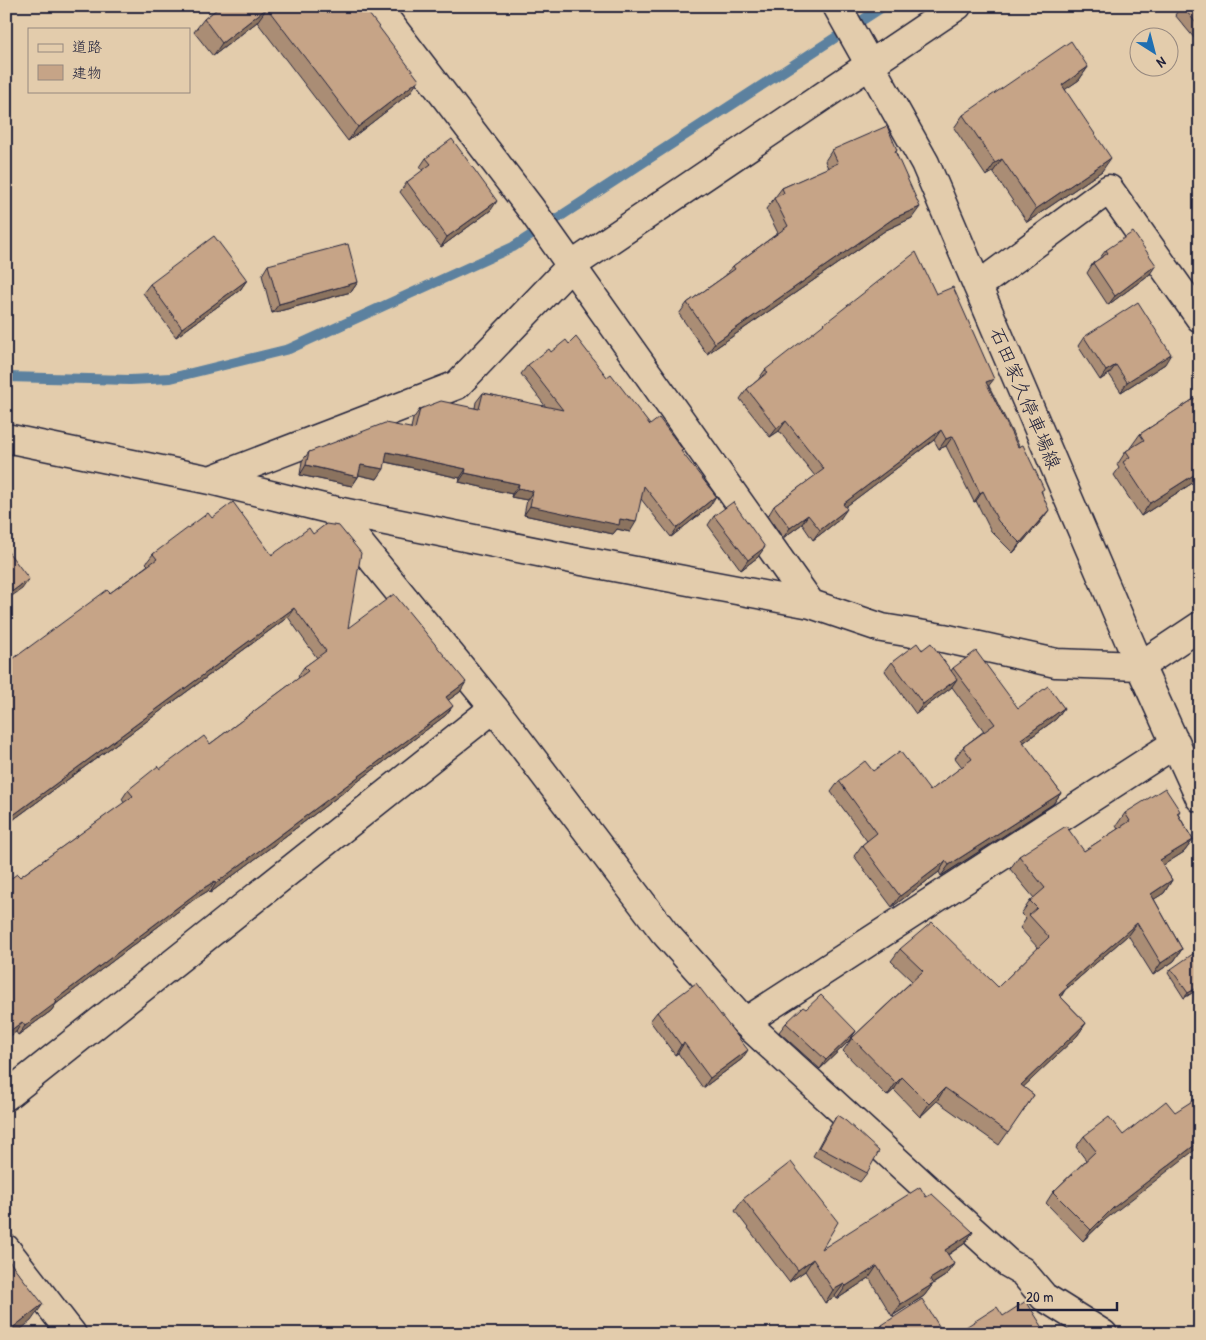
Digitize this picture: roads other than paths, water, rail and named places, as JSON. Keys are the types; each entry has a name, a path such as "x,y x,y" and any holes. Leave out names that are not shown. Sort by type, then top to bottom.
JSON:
{"street":[{"path":"376,6 531,209 811,604"},
{"name":"石田家久停車場線","path":"837,6 865,60 925,163 1140,666 1200,798"},
{"path":"210,480 457,384 565,257 865,60 958,6"},
{"path":"978,286 1109,189 1200,318"},
{"path":"6,438 210,480 332,510 591,563 811,604 882,628 943,638 1056,663 1140,666 1200,626"},
{"path":"332,510 494,708 664,932 745,1022 1008,1263 1022,1272 1044,1297 1103,1334"},
{"path":"6,1096 494,708"},
{"path":"745,1022 1176,743"},
{"path":"6,1249 72,1334"}],"waterway":[{"path":"6,377 130,380 171,378 289,349 513,247 884,6"}]}
